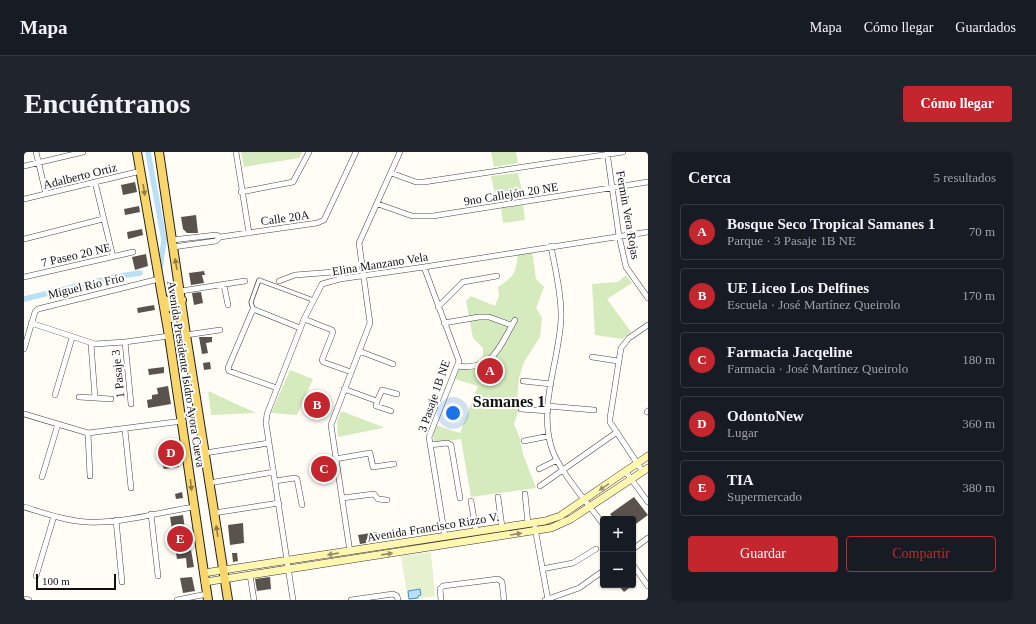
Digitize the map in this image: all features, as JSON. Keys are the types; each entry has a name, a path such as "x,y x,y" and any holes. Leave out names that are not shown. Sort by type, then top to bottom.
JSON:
{"main road":[{"name":"Avenida Presidente Isidro Ayora Cueva","path":"137,152 183,421 194,507 208,597"},
{"name":"Avenida Presidente Isidro Ayora Cueva","path":"159,152 228,600"},
{"path":"160,288 168,307 178,307 181,295"},
{"path":"167,322 172,316 178,316 185,325"},
{"name":"Avenida Francisco Rizzo V.","path":"204,573 288,564 536,531 564,523 626,472 648,456"},
{"name":"Avenida Francisco Rizzo V.","path":"205,582 250,575 288,564 350,552 476,531 532,524 560,516 588,503 632,480 646,470"}],"street":[{"path":"36,152 46,194"},
{"path":"24,166 68,154 83,152"},
{"path":"236,152 241,192 249,233"},
{"path":"241,192 293,182 309,152"},
{"name":"Calle 20A","path":"173,243 216,241 220,238 317,223 324,220 356,152"},
{"path":"350,552 331,425 370,323 359,243 378,204 400,152"},
{"path":"391,173 416,182 424,182 607,153 623,152"},
{"name":"Fermin Vera Rojas","path":"607,153 619,236 626,267 648,298"},
{"name":"Adalberto Ortiz","path":"24,199 141,171"},
{"path":"95,182 113,257"},
{"name":"9no Callejón 20 NE","path":"378,204 412,216 433,216 648,182"},
{"path":"24,239 103,219"},
{"name":"Elina Manzano Vela","path":"293,600 269,443 267,414 300,328 322,284 340,279 648,232"},
{"path":"551,246 561,318 548,409 549,436 551,447 557,460 600,520"},
{"name":"7 Paseo 20 NE","path":"24,277 133,252"},
{"name":"3 Pasaje 1B NE","path":"424,267 459,361 429,434 445,537"},
{"path":"279,281 295,275 334,272 338,274 340,279"},
{"path":"438,307 463,282 498,276"},
{"name":"Miguel Río Frío","path":"24,350 35,312 43,306 159,279"},
{"path":"300,328 253,309 250,302 259,280 313,300"},
{"path":"181,295 245,281"},
{"path":"224,285 228,305"},
{"path":"253,309 228,370 277,388"},
{"path":"444,323 479,317 490,317 511,325"},
{"path":"304,319 332,330 333,332 322,360 323,362 351,372"},
{"path":"457,366 474,367 487,363 495,354 515,320"},
{"path":"32,323 91,344 125,342 169,336"},
{"path":"646,470 638,464 610,422 610,418 618,361 624,343 648,325"},
{"path":"186,335 220,330"},
{"path":"56,395 72,338"},
{"name":"1 Pasaje 3","path":"125,342 131,404"},
{"path":"91,344 95,398"},
{"path":"359,351 392,364"},
{"path":"592,357 618,361"},
{"path":"523,381 551,384"},
{"path":"344,389 377,401"},
{"path":"391,411 376,406 377,401 382,390 397,394"},
{"path":"78,397 111,399"},
{"path":"520,409 594,410"},
{"path":"24,414 88,433 125,430 183,421"},
{"path":"42,477 58,424"},
{"path":"125,430 131,488"},
{"path":"540,486 564,471 617,432"},
{"path":"88,433 90,476"},
{"path":"524,441 549,436"},
{"path":"205,453 269,443"},
{"path":"430,446 447,443 451,445 460,498"},
{"path":"336,458 370,453 373,467 394,464"},
{"path":"539,469 557,460"},
{"path":"209,483 274,472"},
{"path":"626,472 648,502"},
{"path":"275,480 297,479 302,504"},
{"path":"342,498 374,494 378,499 387,500"},
{"path":"525,494 532,524 536,531 547,600 579,588 600,573"},
{"path":"498,497 502,528"},
{"path":"471,500 476,531"},
{"path":"214,513 279,503"},
{"path":"24,507 54,516 84,522 116,520 194,507"},
{"path":"150,514 158,576"},
{"path":"36,576 54,516"},
{"path":"116,520 122,582"},
{"path":"636,547 648,538"},
{"path":"542,569 573,563 596,549"},
{"path":"636,569 648,586"},
{"path":"250,575 254,600"},
{"path":"441,600 440,589 443,586 498,579 502,582 504,600"},
{"path":"351,600 393,594 397,598"},
{"path":"178,600 208,597"},
{"path":"24,599 29,600"}],"green space":[{"path":"241,152 302,152 299,158 244,167"},
{"path":"491,152 516,152 518,163 494,167"},
{"path":"518,173 523,196 496,200 491,176"},
{"path":"523,205 525,220 503,223 501,208"},
{"path":"532,251 536,279 544,287 536,308 542,318 540,337 524,362 519,378 517,400 518,412 514,424 520,439 523,454 536,488 471,497 461,439 435,443 433,436 436,425 460,433 478,386 455,379 461,363 474,363 483,356 483,348 473,338 466,301 471,296 495,306 499,296 498,287 508,280 514,273 518,253"},
{"path":"626,275 632,283 607,299 631,332 622,339 595,335 592,284 618,282"},
{"path":"290,370 313,379 297,415 271,413"},
{"path":"208,391 256,413 211,415"},
{"path":"341,411 383,428 338,437 337,422"},
{"path":"431,552 435,596 408,600 401,556"}],"water":[{"path":"420,589 421,595 418,596 418,598 409,599 408,591"}],"building":[{"path":"135,182 137,192 123,195 121,185"},
{"path":"139,206 140,212 125,215 124,209"},
{"path":"196,215 198,233 187,233 183,229 181,217"},
{"path":"142,229 143,235 128,239 127,232"},
{"path":"146,254 148,266 135,270 132,257"},
{"path":"204,271 205,275 202,275 204,283 191,285 189,273"},
{"path":"201,292 203,303 194,305 192,293"},
{"path":"154,305 155,310 138,313 137,308"},
{"path":"199,337 212,337 212,342 206,343 208,353 202,354"},
{"path":"210,362 211,369 204,370 203,363"},
{"path":"164,367 164,373 149,375 148,369"},
{"path":"168,386 171,404 148,408 147,400 152,399 152,395 158,394 157,388"},
{"path":"174,439 179,467 164,469 160,458 166,457 165,440"},
{"path":"182,492 183,498 176,499 175,494"},
{"path":"634,497 648,515 636,524 636,516 612,516 610,514"},
{"path":"183,515 188,551 191,550 194,567 187,568 186,558 177,559 170,517"},
{"path":"243,523 244,543 230,545 228,525"},
{"path":"377,532 378,541 360,544 358,535"},
{"path":"232,553 237,553 238,561 233,562"},
{"path":"192,577 195,591 183,593 180,578"},
{"path":"270,577 271,589 257,591 255,579"},
{"path":"621,588 629,588 624,592"}],"waterway":[{"path":"148,152 164,240 160,269"},
{"path":"24,299 114,277 140,273"}],"place":[{"name":"Bosque Seco Tropical Samanes 1","path":"490,371"},
{"name":"UE Liceo Los Delfines","path":"317,405"},
{"name":"OdontoNew","path":"171,453"},
{"name":"Farmacia Jacqeline","path":"324,469"},
{"name":"TIA","path":"180,539"}],"district":[{"name":"Samanes 1","path":"509,401"}]}
